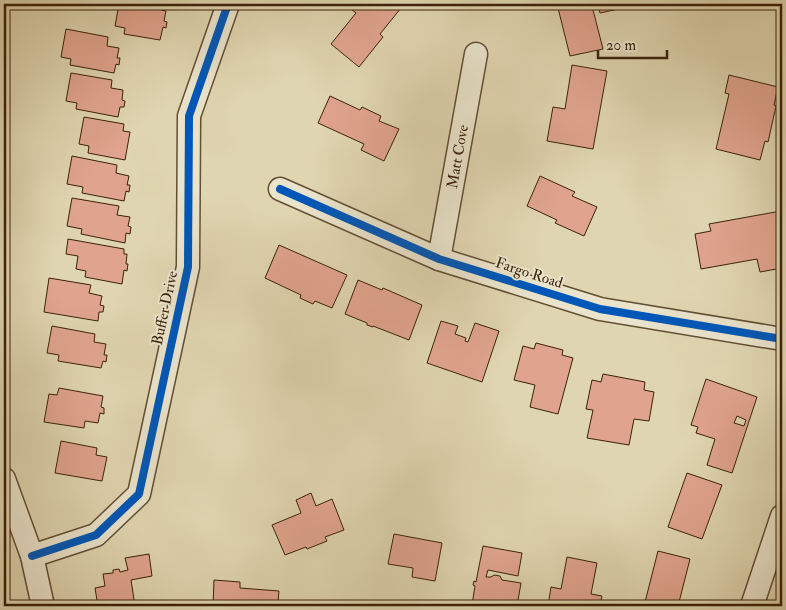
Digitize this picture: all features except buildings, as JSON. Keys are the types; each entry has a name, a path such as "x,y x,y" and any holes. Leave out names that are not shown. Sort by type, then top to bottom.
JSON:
{"street":[{"name":"Buffer Drive","path":"32,556 96,535 139,494 188,266 189,116 228,4"},
{"name":"Matt Cove","path":"440,259 476,54"},
{"name":"Fargo Road","path":"280,189 440,259 600,310 782,339"},
{"path":"4,479 32,556 43,606"},
{"path":"752,606 782,516"}],"cycle path":[{"path":"32,556 96,535 139,494 188,267 189,116 228,4"},
{"path":"280,189 439,259 600,309 782,339"}]}
